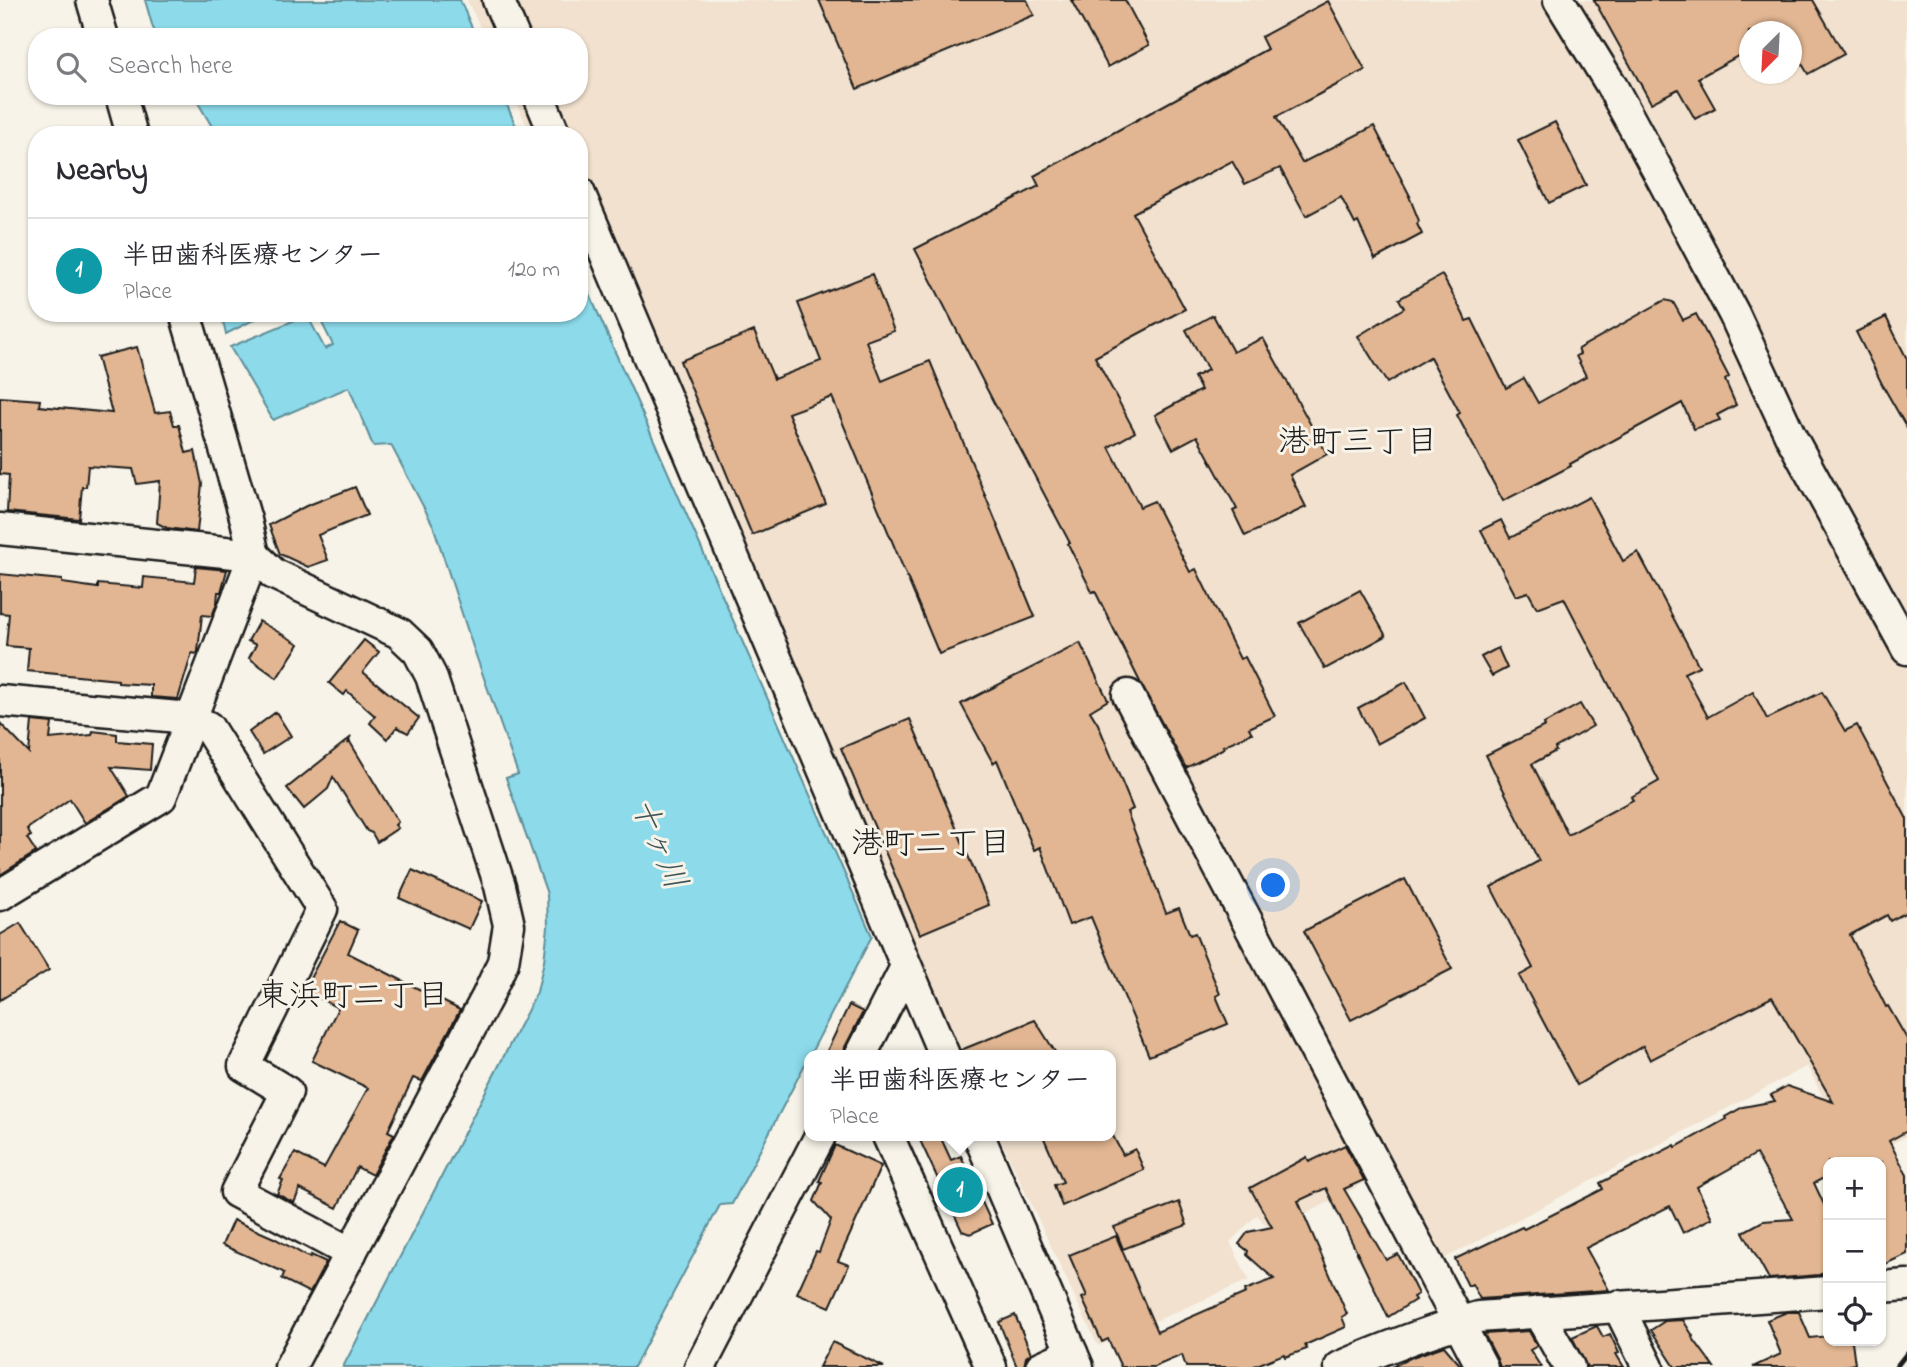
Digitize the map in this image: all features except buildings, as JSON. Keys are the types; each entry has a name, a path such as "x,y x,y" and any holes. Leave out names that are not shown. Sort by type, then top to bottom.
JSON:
{"street":[{"path":"92,0 100,28"},
{"path":"498,0 510,28"},
{"path":"1559,0 1610,83 1684,220 1734,314 1791,437 1907,649"},
{"path":"124,105 129,126"},
{"path":"543,105 551,126"},
{"path":"588,213 941,1050"},
{"path":"188,322 254,555 274,574 399,633 418,651 431,676 500,886 509,925 503,962 487,997 290,1367"},
{"path":"0,529 254,555"},
{"path":"0,895 161,797 254,555"},
{"path":"1128,695 1482,1367"},
{"path":"0,701 191,718 208,727 322,909 244,1066 287,1092 236,1192 351,1253"},
{"path":"864,1050 906,967"},
{"path":"700,1367 817,1141"},
{"path":"890,1141 991,1367"},
{"path":"981,1141 1075,1360 1041,1367"},
{"path":"1886,1287 1907,1285"},
{"path":"1340,1367 1382,1360 1458,1322 1478,1317 1823,1292"},
{"path":"1618,1306 1648,1367"},
{"path":"1538,1312 1569,1367"}],"shaded area":[{"path":"467,0 1907,0 1907,1136 1864,1157 1854,1157 1807,1066 1421,1271 1372,1179 1272,1232 1257,1215 1230,1242 1249,1280 1098,1346 1001,1141 1116,1141 1116,1050 960,1050 588,258 588,126 527,126 517,105 588,105 588,28 481,28"}],"water":[{"path":"145,0 460,0 472,28 153,28"},
{"path":"199,105 507,105 516,126 212,126"},
{"name":"十ヶ川","path":"588,290 872,936 812,1050 804,1050 804,1066 732,1204 720,1205 634,1367 343,1367 537,992 548,927 547,894 506,778 518,774 433,525 391,445 373,446 349,387 273,420 230,347 290,322 311,322 325,349 333,345 322,322 588,322"},
{"path":"223,322 249,322 226,334"}],"railway":[{"path":"1896,1367 1907,1353"}],"place":[{"name":"半田歯科医療センター","path":"960,1190"}],"district":[{"name":"港町三丁目","path":"1358,440"},
{"name":"港町二丁目","path":"931,842"},
{"name":"東浜町二丁目","path":"353,994"}]}
